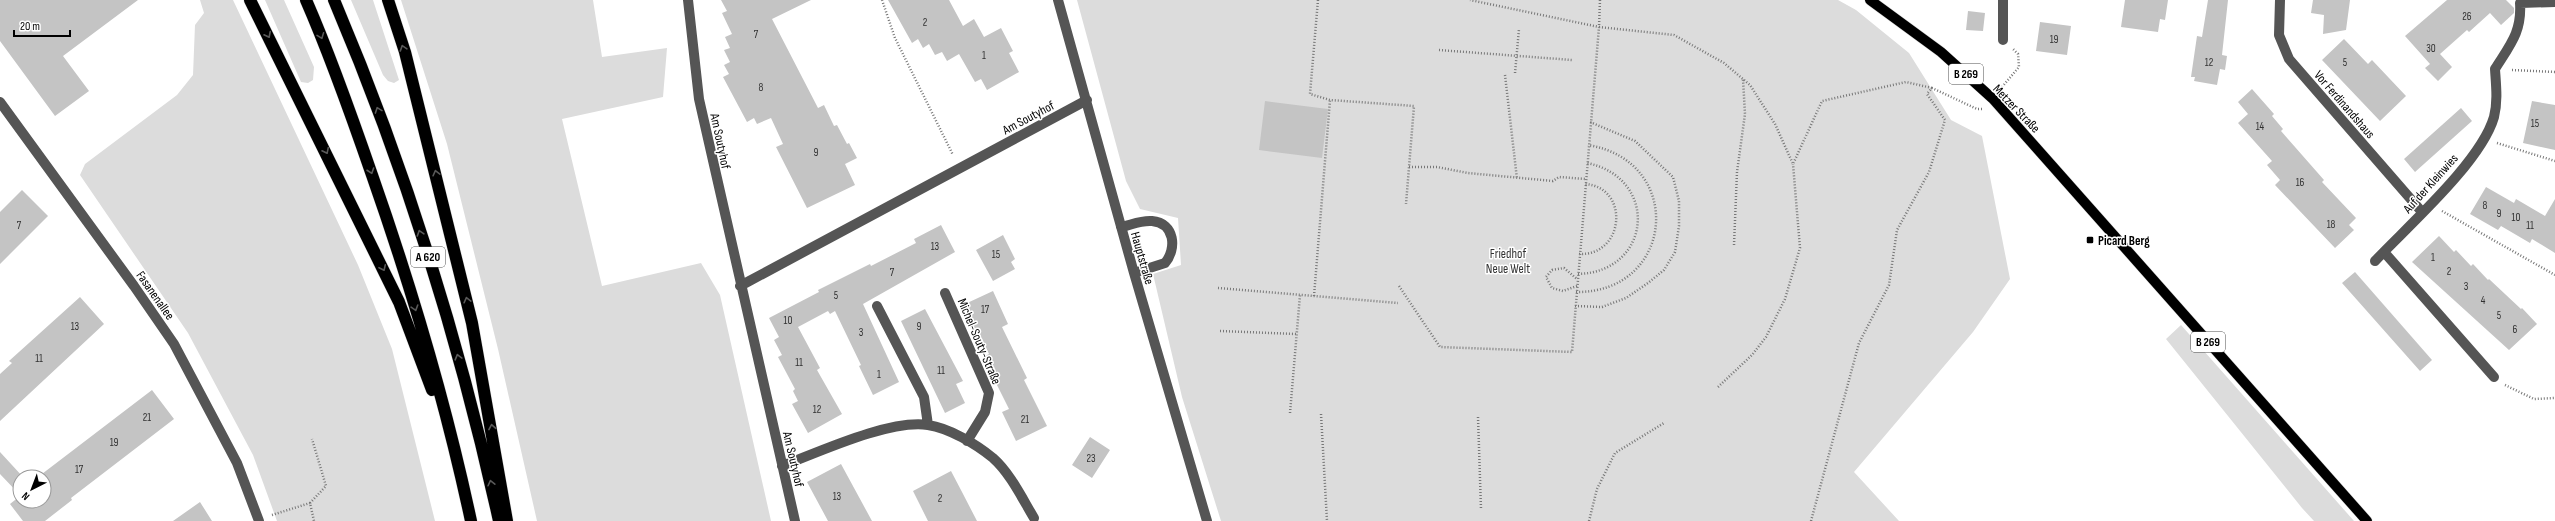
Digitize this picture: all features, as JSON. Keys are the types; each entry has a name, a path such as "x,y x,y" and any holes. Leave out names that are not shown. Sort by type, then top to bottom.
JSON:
{"highway":[{"path":"250,0 399,302 440,410 465,492"},
{"name":"A 620","path":"306,0 350,111 394,238 429,351 471,521"},
{"name":"A 620","path":"334,0 377,108 419,229 454,342 483,447 499,521"},
{"path":"388,0 407,60 472,323 507,521"}],"main road":[{"name":"Metzer Straße","path":"1870,0 1941,52 1992,99 2050,162 2367,521"}],"street":[{"name":"Am Soutyhof","path":"688,0 698,99 795,521"},
{"name":"Hauptstraße","path":"1058,0 1087,100 1121,228 1207,521"},
{"path":"2003,0 2003,40"},
{"name":"Vor Ferdinandshaus","path":"2280,0 2279,34 2289,59 2422,212"},
{"path":"2494,69 2516,36 2521,18 2520,3 2555,2"},
{"name":"Auf der Kleinwies","path":"2375,261 2454,180 2484,139 2494,118 2497,90 2494,69"},
{"name":"Am Soutyhof","path":"740,286 1087,100"},
{"name":"Fasanenallee","path":"0,102 174,344 237,463 259,520"},
{"path":"1121,228 1153,221 1167,228 1172,235 1173,250 1165,263 1134,273"},
{"path":"2384,252 2494,377"},
{"name":"Michel-Souty-Straße","path":"945,293 989,393 985,412 966,442"},
{"path":"877,306 924,397 928,425"},
{"path":"782,466 882,430 908,424 928,425 947,431 993,458 1014,484 1034,518"}],"path":[{"path":"882,0 895,38 960,168"},
{"path":"1318,0 1310,94 1330,100 1414,106 1406,204"},
{"path":"1470,0 1599,27 1674,35 1724,63 1750,85 1775,124 1793,164 1800,248 1785,299 1766,337 1752,355 1718,387"},
{"path":"1399,286 1440,347 1572,352 1600,0"},
{"path":"1515,73 1519,29"},
{"path":"1793,164 1822,101 1906,82 1932,88 1977,109 1983,109 2019,66 2018,54 2003,40"},
{"path":"1439,50 1572,60"},
{"path":"2494,69 2555,72"},
{"path":"1505,75 1517,179"},
{"path":"1734,245 1737,172 1745,114 1743,79"},
{"path":"1811,521 1859,343 1889,285 1897,230 1929,172 1945,120 1927,94 1932,88"},
{"path":"1314,296 1330,100"},
{"path":"1575,306 1602,307 1626,298 1648,283 1664,270 1675,252 1679,226 1679,201 1673,177 1635,140 1590,122"},
{"path":"2484,139 2555,161"},
{"path":"1576,292 1606,289 1631,275 1649,253 1656,225 1653,196 1639,171 1617,153 1588,145"},
{"path":"1578,274 1602,271 1614,265 1630,247 1638,224 1634,199 1629,188 1610,171 1587,163"},
{"path":"1409,167 1437,167 1517,179 1552,181 1559,177 1586,179"},
{"path":"1579,254 1594,252 1603,248 1615,232 1618,222 1614,202 1600,188 1585,184"},
{"path":"2429,204 2555,275"},
{"path":"1577,279 1564,268 1552,270 1546,278 1552,288 1563,290 1577,286"},
{"path":"1218,288 1398,303"},
{"path":"1290,414 1300,295"},
{"path":"1220,331 1296,334"},
{"path":"2494,377 2517,392 2534,399 2555,398"},
{"path":"1321,414 1327,521"},
{"path":"1478,417 1481,509"},
{"path":"1589,521 1598,489 1615,453 1664,423"},
{"path":"259,520 310,504 326,486 312,440"},
{"path":"310,504 314,521"}],"green space":[{"path":"200,0 233,0 358,265 392,349 435,521 277,521 253,455 188,333 80,175 85,164 177,95 193,75 195,25 204,13"},
{"path":"265,0 284,0 314,67 313,80 308,83 301,82"},
{"path":"351,0 373,0 399,80 394,83 388,81 383,75"},
{"path":"401,0 593,0 602,57 667,48 663,97 562,119 602,286 701,263 720,295 771,521 537,521 498,349 447,144"},
{"name":"Friedhof Neue Welt","path":"1077,0 1838,0 1856,10 1909,53 1951,120 1982,136 2010,279 1973,332 1854,472 1899,521 1221,521 1182,397 1153,274 1181,265 1178,218 1140,209 1126,181"},
{"path":"2181,325 2354,521 2314,521 2302,508 2166,339"}],"building":[{"path":"0,0 138,0 63,56 89,91 55,116 0,41"},
{"path":"721,0 811,0 772,19 818,108 824,105 834,126 837,125 847,144 849,143 857,158 845,164 855,185 807,208 776,147 783,144 771,118 757,124 754,118 747,122 723,77 729,74 724,65 730,62 724,50 730,48 725,37 732,34 722,13 727,11"},
{"path":"888,0 949,0 963,26 974,19 984,37 1001,28 1013,51 1009,53 1019,72 987,90 981,79 975,82 959,54 947,61 942,52 935,55 929,44 923,48 918,39 912,43"},
{"path":"2125,0 2168,0 2165,20 2160,19 2158,32 2121,27"},
{"path":"2208,0 2228,0 2222,55 2227,56 2225,70 2220,69 2217,85 2194,81 2195,77 2191,77 2197,36 2202,37"},
{"path":"2313,0 2350,0 2346,30 2323,34 2324,15 2311,13"},
{"path":"2447,0 2506,0 2514,8 2514,13 2501,25 2490,13 2469,32 2467,30 2440,54 2452,67 2438,81 2425,68 2430,64 2405,36"},
{"path":"1968,11 1985,13 1983,31 1966,30"},
{"path":"2040,22 2071,26 2067,55 2036,51"},
{"path":"2344,39 2368,64 2372,60 2406,96 2380,121 2322,60"},
{"path":"2252,89 2274,114 2272,116 2283,129 2281,131 2324,180 2322,182 2356,218 2349,225 2354,230 2335,248 2275,185 2280,180 2267,165 2272,161 2238,123 2248,114 2238,102"},
{"path":"1265,101 1328,109 1322,158 1259,150"},
{"path":"2532,101 2555,105 2555,150 2523,143"},
{"path":"2461,108 2472,121 2415,172 2404,159"},
{"path":"2486,187 2514,203 2516,199 2545,216 2555,199 2555,253 2532,239 2530,243 2501,226 2498,230 2470,214"},
{"path":"22,190 48,216 0,264 0,212"},
{"path":"941,225 955,252 863,304 899,382 873,395 859,366 861,365 835,311 830,314 828,311 798,327 820,368 817,370 842,414 808,433 792,404 798,401 793,391 795,389 778,357 782,355 774,340 779,337 769,318 819,292 818,290 870,264 871,266 916,243 914,239"},
{"path":"1003,235 1015,259 1011,262 1015,269 993,281 976,250"},
{"path":"2439,236 2454,252 2456,250 2471,266 2473,264 2488,280 2489,279 2521,309 2522,308 2537,324 2509,350 2412,262"},
{"path":"2355,272 2432,360 2420,371 2342,283"},
{"path":"993,291 1008,324 1002,327 1027,378 1024,380 1047,426 1016,441 1002,412 1009,409 983,357 989,354 977,328 972,330 966,317 971,315 965,304"},
{"path":"80,297 104,324 0,421 0,374 12,363 9,361"},
{"path":"925,309 963,381 956,384 965,403 945,413 901,321"},
{"path":"152,390 174,419 71,498 72,500 45,521 23,521 14,509 52,509 52,469 48,469"},
{"path":"1090,437 1110,450 1092,478 1072,465"},
{"path":"0,452 16,469 12,469 12,487 0,474"},
{"path":"841,464 872,521 828,521 807,482"},
{"path":"951,471 977,521 928,521 913,491"},
{"path":"200,502 212,521 173,521"}],"place":[{"name":"Picard Berg","path":"2090,240"}]}
